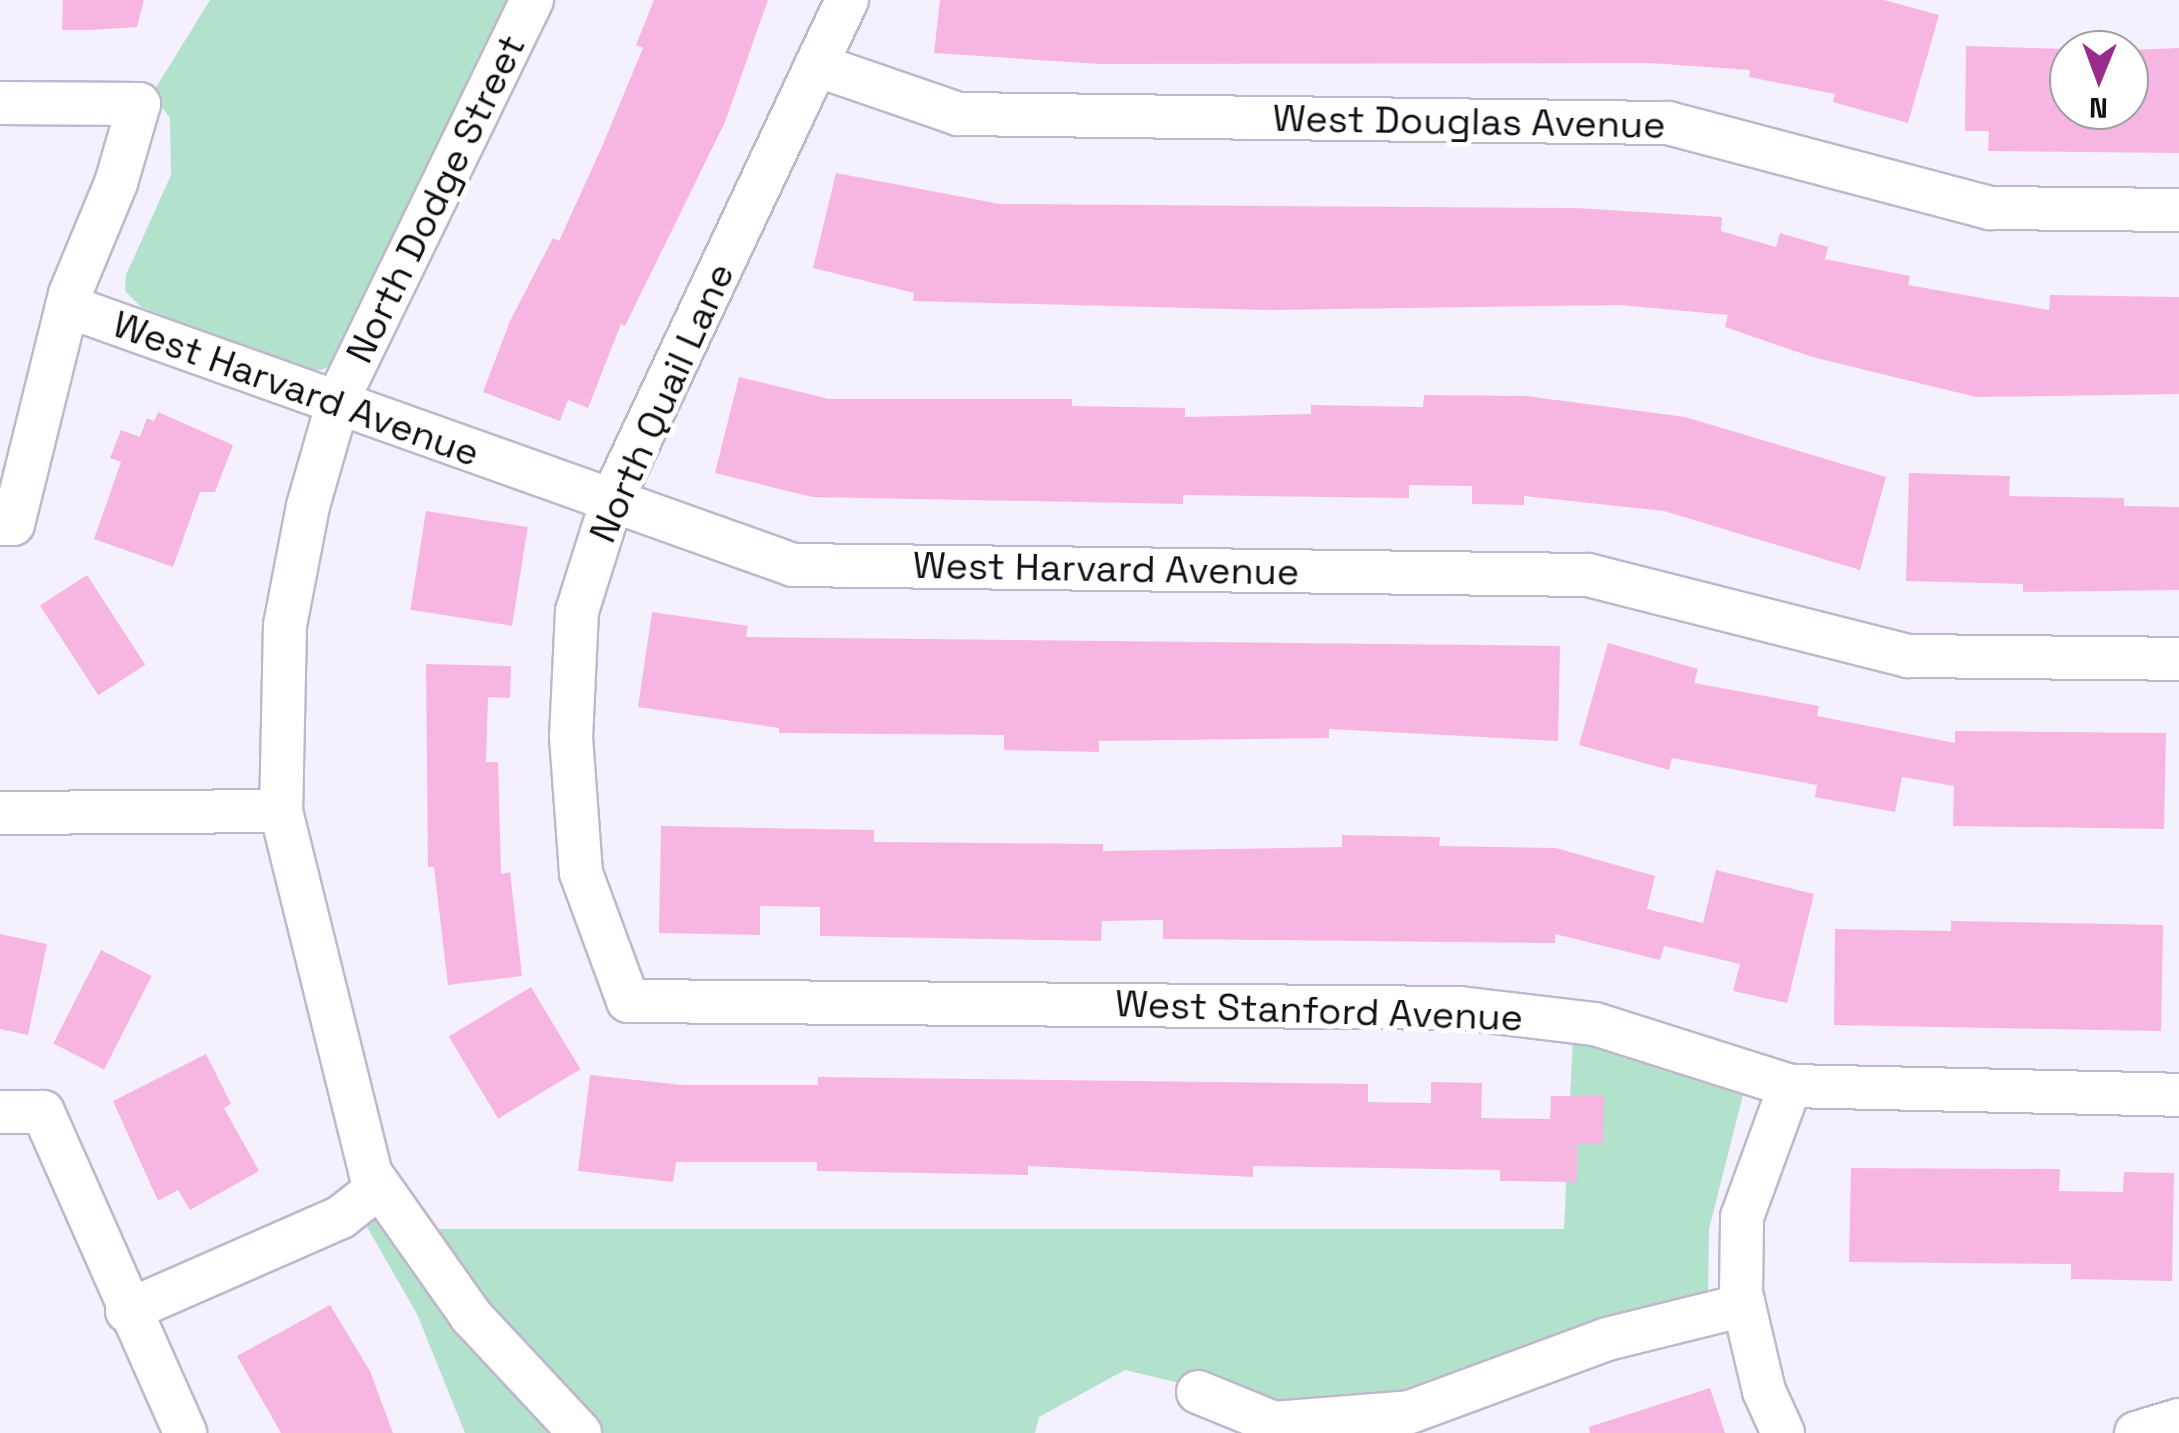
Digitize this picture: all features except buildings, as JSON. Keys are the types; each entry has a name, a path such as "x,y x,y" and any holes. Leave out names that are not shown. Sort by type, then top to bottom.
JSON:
{"street":[{"name":"North Dodge Street","path":"532,0 338,404 308,506 285,624 282,810 318,978 379,1187 471,1316 580,1433"},
{"name":"North Quail Lane","path":"628,1002 581,873 570,737 577,611 611,503 847,0"},
{"name":"West Douglas Avenue","path":"816,64 958,114 1668,122 1990,208 2179,210"},
{"path":"0,103 139,104 116,184 67,306 6,524"},
{"name":"West Harvard Avenue","path":"67,306 793,565 1588,575 1908,656 2179,659"},
{"path":"0,813 282,810"},
{"name":"West Stanford Avenue","path":"628,1002 1460,1008 1596,1024 1790,1086 2179,1095"},
{"path":"1784,1433 1764,1391 1744,1305 1742,1217 1790,1086"},
{"path":"0,1112 43,1112 185,1433"},
{"path":"128,1310 341,1217 379,1187"},
{"path":"1198,1392 1274,1423 1410,1412 1607,1339 1744,1305"},
{"path":"2136,1433 2179,1420"}],"green space":[{"path":"210,0 515,0 344,356 322,370 301,369 141,307 125,291 126,275 171,175 170,118 152,94"},
{"path":"1573,1036 1744,1091 1709,1229 1708,1301 1391,1404 1261,1414 1188,1385 1125,1370 1039,1417 1035,1433 465,1433 417,1314 363,1220 404,1188 428,1229 1564,1229"}]}
